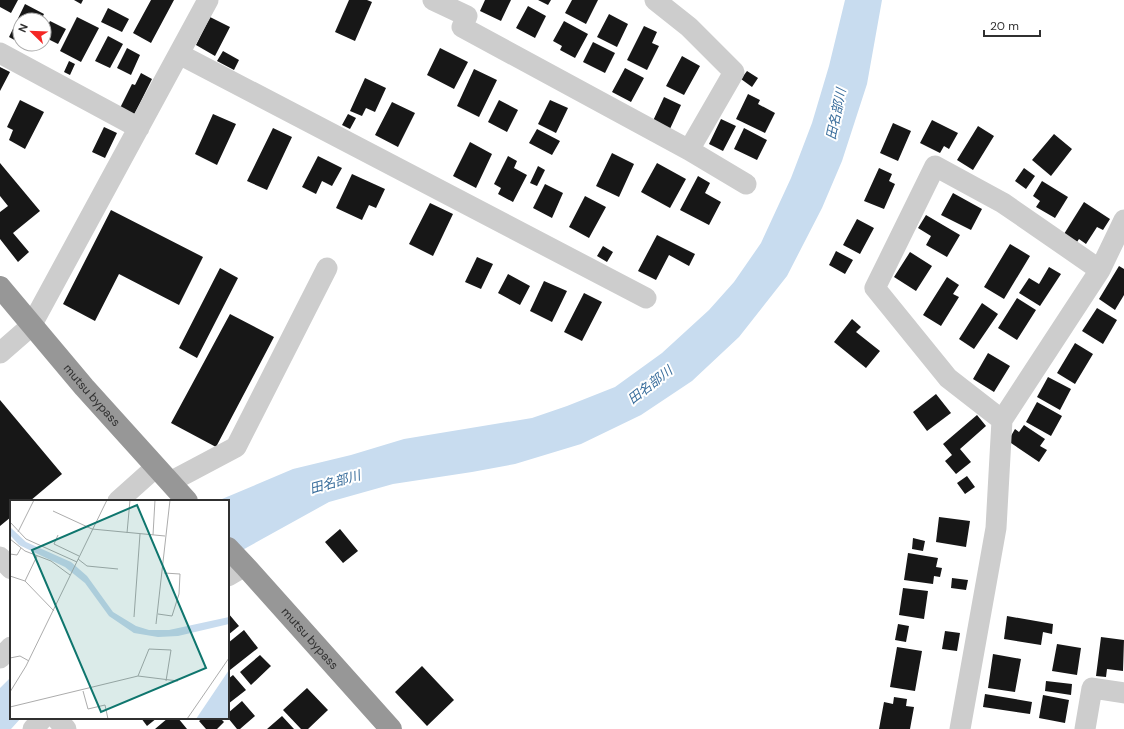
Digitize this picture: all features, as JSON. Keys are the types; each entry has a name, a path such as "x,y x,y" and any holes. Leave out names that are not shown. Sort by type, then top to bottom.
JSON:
{"highway":[{"name":"mutsu bypass","path":"0,288 31,326 174,489"},
{"name":"mutsu bypass","path":"234,562 391,729"}],"street":[{"path":"0,353 31,326 208,0"},
{"path":"433,0 471,8 462,27 689,150 746,184"},
{"path":"655,0 689,26 734,72 689,150"},
{"path":"0,53 139,128"},
{"path":"179,54 646,298"},
{"path":"1002,420 948,378 875,288 935,166 1003,203 1100,270"},
{"path":"960,729 996,528 1002,420 1100,270 1124,220"},
{"path":"123,500 174,489 236,447 327,268"},
{"path":"0,557 10,568"},
{"path":"0,658 10,648"},
{"path":"1085,729 1092,688 1124,693"},
{"path":"33,729 42,719"},
{"path":"57,719 66,729"}],"water":[{"name":"田名部川","path":"845,0 882,0 867,84 842,161 822,208 787,276 739,337 692,381 641,415 581,444 515,464 393,484 329,502 229,557 229,500 220,500 222,499 293,469 351,455 404,439 532,418 615,387 662,353 709,310 734,282 761,243 791,178 812,123 829,66"},
{"path":"10,678 10,719 20,719 11,729 0,729 0,688"}],"building":[{"path":"0,0 18,0 11,13 0,7"},
{"path":"74,0 83,0 81,4"},
{"path":"151,0 174,0 151,43 133,33"},
{"path":"349,0 367,0 372,2 355,41 335,32"},
{"path":"485,0 511,0 501,21 480,11"},
{"path":"538,0 551,0 548,5"},
{"path":"572,0 598,0 586,24 565,13"},
{"path":"25,4 40,12 21,12"},
{"path":"528,6 546,16 535,38 516,28"},
{"path":"108,8 129,19 122,32 101,22"},
{"path":"609,14 628,24 617,47 597,37"},
{"path":"77,17 99,28 81,62 60,51"},
{"path":"210,17 230,27 215,56 196,45"},
{"path":"564,21 588,34 575,58 560,50 562,46 553,41"},
{"path":"52,22 66,29 58,44 52,41"},
{"path":"644,26 657,32 652,43 659,46 647,70 627,60"},
{"path":"12,31 12,39 9,37"},
{"path":"108,36 123,44 110,68 95,61"},
{"path":"593,42 615,53 605,73 583,62"},
{"path":"127,48 140,55 131,75 117,68"},
{"path":"440,48 468,62 454,89 427,75"},
{"path":"223,51 239,60 234,70 217,61"},
{"path":"682,56 700,66 684,95 666,86"},
{"path":"69,61 75,64 70,75 64,72"},
{"path":"0,67 10,72 0,91"},
{"path":"625,68 644,78 631,102 612,92"},
{"path":"474,69 497,80 479,117 457,106"},
{"path":"747,71 758,78 752,87 741,79"},
{"path":"141,73 152,79 133,117 119,110 132,84 135,85"},
{"path":"365,78 386,88 375,112 366,108 362,116 350,111"},
{"path":"748,94 760,100 758,104 775,113 765,133 736,119"},
{"path":"664,97 681,105 669,131 652,123"},
{"path":"20,100 44,112 25,149 9,140 13,130 7,127"},
{"path":"499,100 518,110 507,132 488,122"},
{"path":"550,100 568,108 556,133 538,124"},
{"path":"392,102 415,113 398,147 375,135"},
{"path":"213,114 236,124 217,165 195,154"},
{"path":"348,114 356,118 350,129 342,125"},
{"path":"721,119 736,126 723,151 709,144"},
{"path":"932,120 958,133 949,149 944,146 940,153 920,143"},
{"path":"893,123 911,131 898,161 880,153"},
{"path":"978,126 994,136 973,170 957,160"},
{"path":"104,127 117,133 105,158 92,152"},
{"path":"273,128 292,137 267,190 247,181"},
{"path":"744,128 767,140 757,160 734,149"},
{"path":"537,129 560,141 552,155 529,143"},
{"path":"1054,134 1072,149 1051,176 1032,160"},
{"path":"470,142 492,154 476,188 453,176"},
{"path":"612,153 634,164 619,197 596,186"},
{"path":"318,156 342,168 332,186 322,181 316,194 302,187"},
{"path":"508,156 517,161 514,168 527,175 513,202 498,194 501,188 494,184"},
{"path":"0,163 40,211 13,233 29,252 18,262 0,239 0,212 8,206 0,196"},
{"path":"657,163 686,179 670,208 641,192"},
{"path":"538,166 545,170 537,186 530,183"},
{"path":"879,168 892,174 889,181 895,184 884,209 864,201"},
{"path":"1024,168 1035,176 1026,189 1015,181"},
{"path":"352,174 385,189 376,208 369,205 362,220 336,208"},
{"path":"698,176 710,183 705,193 721,202 709,225 680,210"},
{"path":"1042,181 1068,197 1055,218 1036,207 1040,201 1033,196"},
{"path":"545,184 563,193 552,218 533,208"},
{"path":"953,193 982,209 971,230 941,215"},
{"path":"585,196 606,207 589,238 569,227"},
{"path":"1084,202 1110,219 1103,230 1097,227 1086,244 1079,239 1077,242 1064,234"},
{"path":"430,203 453,214 433,256 409,244"},
{"path":"111,210 203,257 179,305 119,274 95,321 63,304"},
{"path":"926,215 960,235 947,257 926,245 931,236 918,228"},
{"path":"857,219 874,228 860,254 843,245"},
{"path":"657,235 695,254 689,266 669,255 656,280 638,271"},
{"path":"1010,244 1030,256 1004,299 984,287"},
{"path":"603,246 613,252 607,262 597,256"},
{"path":"836,251 853,260 845,274 829,265"},
{"path":"910,252 932,266 916,291 894,277"},
{"path":"477,257 493,264 481,289 465,282"},
{"path":"1119,266 1124,269 1124,295 1115,310 1099,299"},
{"path":"1049,267 1061,274 1040,306 1019,293 1029,278 1039,284"},
{"path":"220,268 238,278 197,358 179,348"},
{"path":"508,274 530,286 520,305 498,293"},
{"path":"947,277 959,285 953,294 959,297 941,326 923,315"},
{"path":"544,281 567,291 552,322 530,311"},
{"path":"584,293 602,302 582,341 564,332"},
{"path":"1017,298 1036,310 1017,340 998,328"},
{"path":"982,303 998,314 974,349 959,339"},
{"path":"1097,308 1117,320 1103,344 1082,331"},
{"path":"230,314 274,337 216,447 171,423"},
{"path":"852,319 861,327 856,332 880,351 866,368 834,342"},
{"path":"1075,343 1093,354 1075,384 1057,373"},
{"path":"988,353 1010,366 994,392 973,379"},
{"path":"1048,377 1071,389 1060,410 1037,397"},
{"path":"936,394 951,413 927,431 913,412"},
{"path":"0,400 62,474 31,500 10,500 10,518 0,526"},
{"path":"1037,402 1062,416 1051,436 1026,422"},
{"path":"977,415 986,426 960,449 971,462 956,474 945,461 952,455 943,444"},
{"path":"1024,425 1045,439 1040,446 1047,450 1039,462 1008,441 1015,429 1019,432"},
{"path":"967,476 975,487 965,494 957,483"},
{"path":"939,517 970,521 966,547 936,542"},
{"path":"340,529 358,551 343,563 325,542"},
{"path":"913,538 925,541 923,551 912,549"},
{"path":"908,553 938,558 936,567 942,568 940,577 934,576 933,584 904,580"},
{"path":"952,578 968,580 966,590 951,588"},
{"path":"903,588 928,591 924,619 899,615"},
{"path":"229,614 239,626 229,634"},
{"path":"1007,616 1053,624 1052,634 1043,632 1041,645 1004,639"},
{"path":"898,624 909,626 906,642 895,640"},
{"path":"244,630 258,648 230,670 229,642"},
{"path":"945,631 960,633 957,651 942,649"},
{"path":"1101,637 1124,640 1123,671 1107,669 1106,677 1096,676"},
{"path":"1057,644 1081,648 1077,675 1052,671"},
{"path":"897,647 922,651 915,691 890,687"},
{"path":"993,654 1021,659 1015,692 988,688"},
{"path":"260,655 271,666 251,685 240,672"},
{"path":"422,666 454,700 427,726 395,692"},
{"path":"233,675 246,690 229,703 229,678"},
{"path":"1046,681 1072,684 1071,695 1045,691"},
{"path":"307,688 328,710 308,729 301,729 283,710"},
{"path":"985,694 1032,702 1030,714 983,707"},
{"path":"1043,695 1069,700 1065,723 1039,718"},
{"path":"894,697 907,699 906,706 914,707 910,729 879,729 884,702 893,704"},
{"path":"242,701 255,716 240,729 237,729 229,719 229,712"},
{"path":"282,716 294,729 267,729"},
{"path":"142,719 156,719 147,726"},
{"path":"167,719 179,719 187,729 155,729"},
{"path":"202,719 221,719 224,722 217,729 206,729 199,721"}]}
